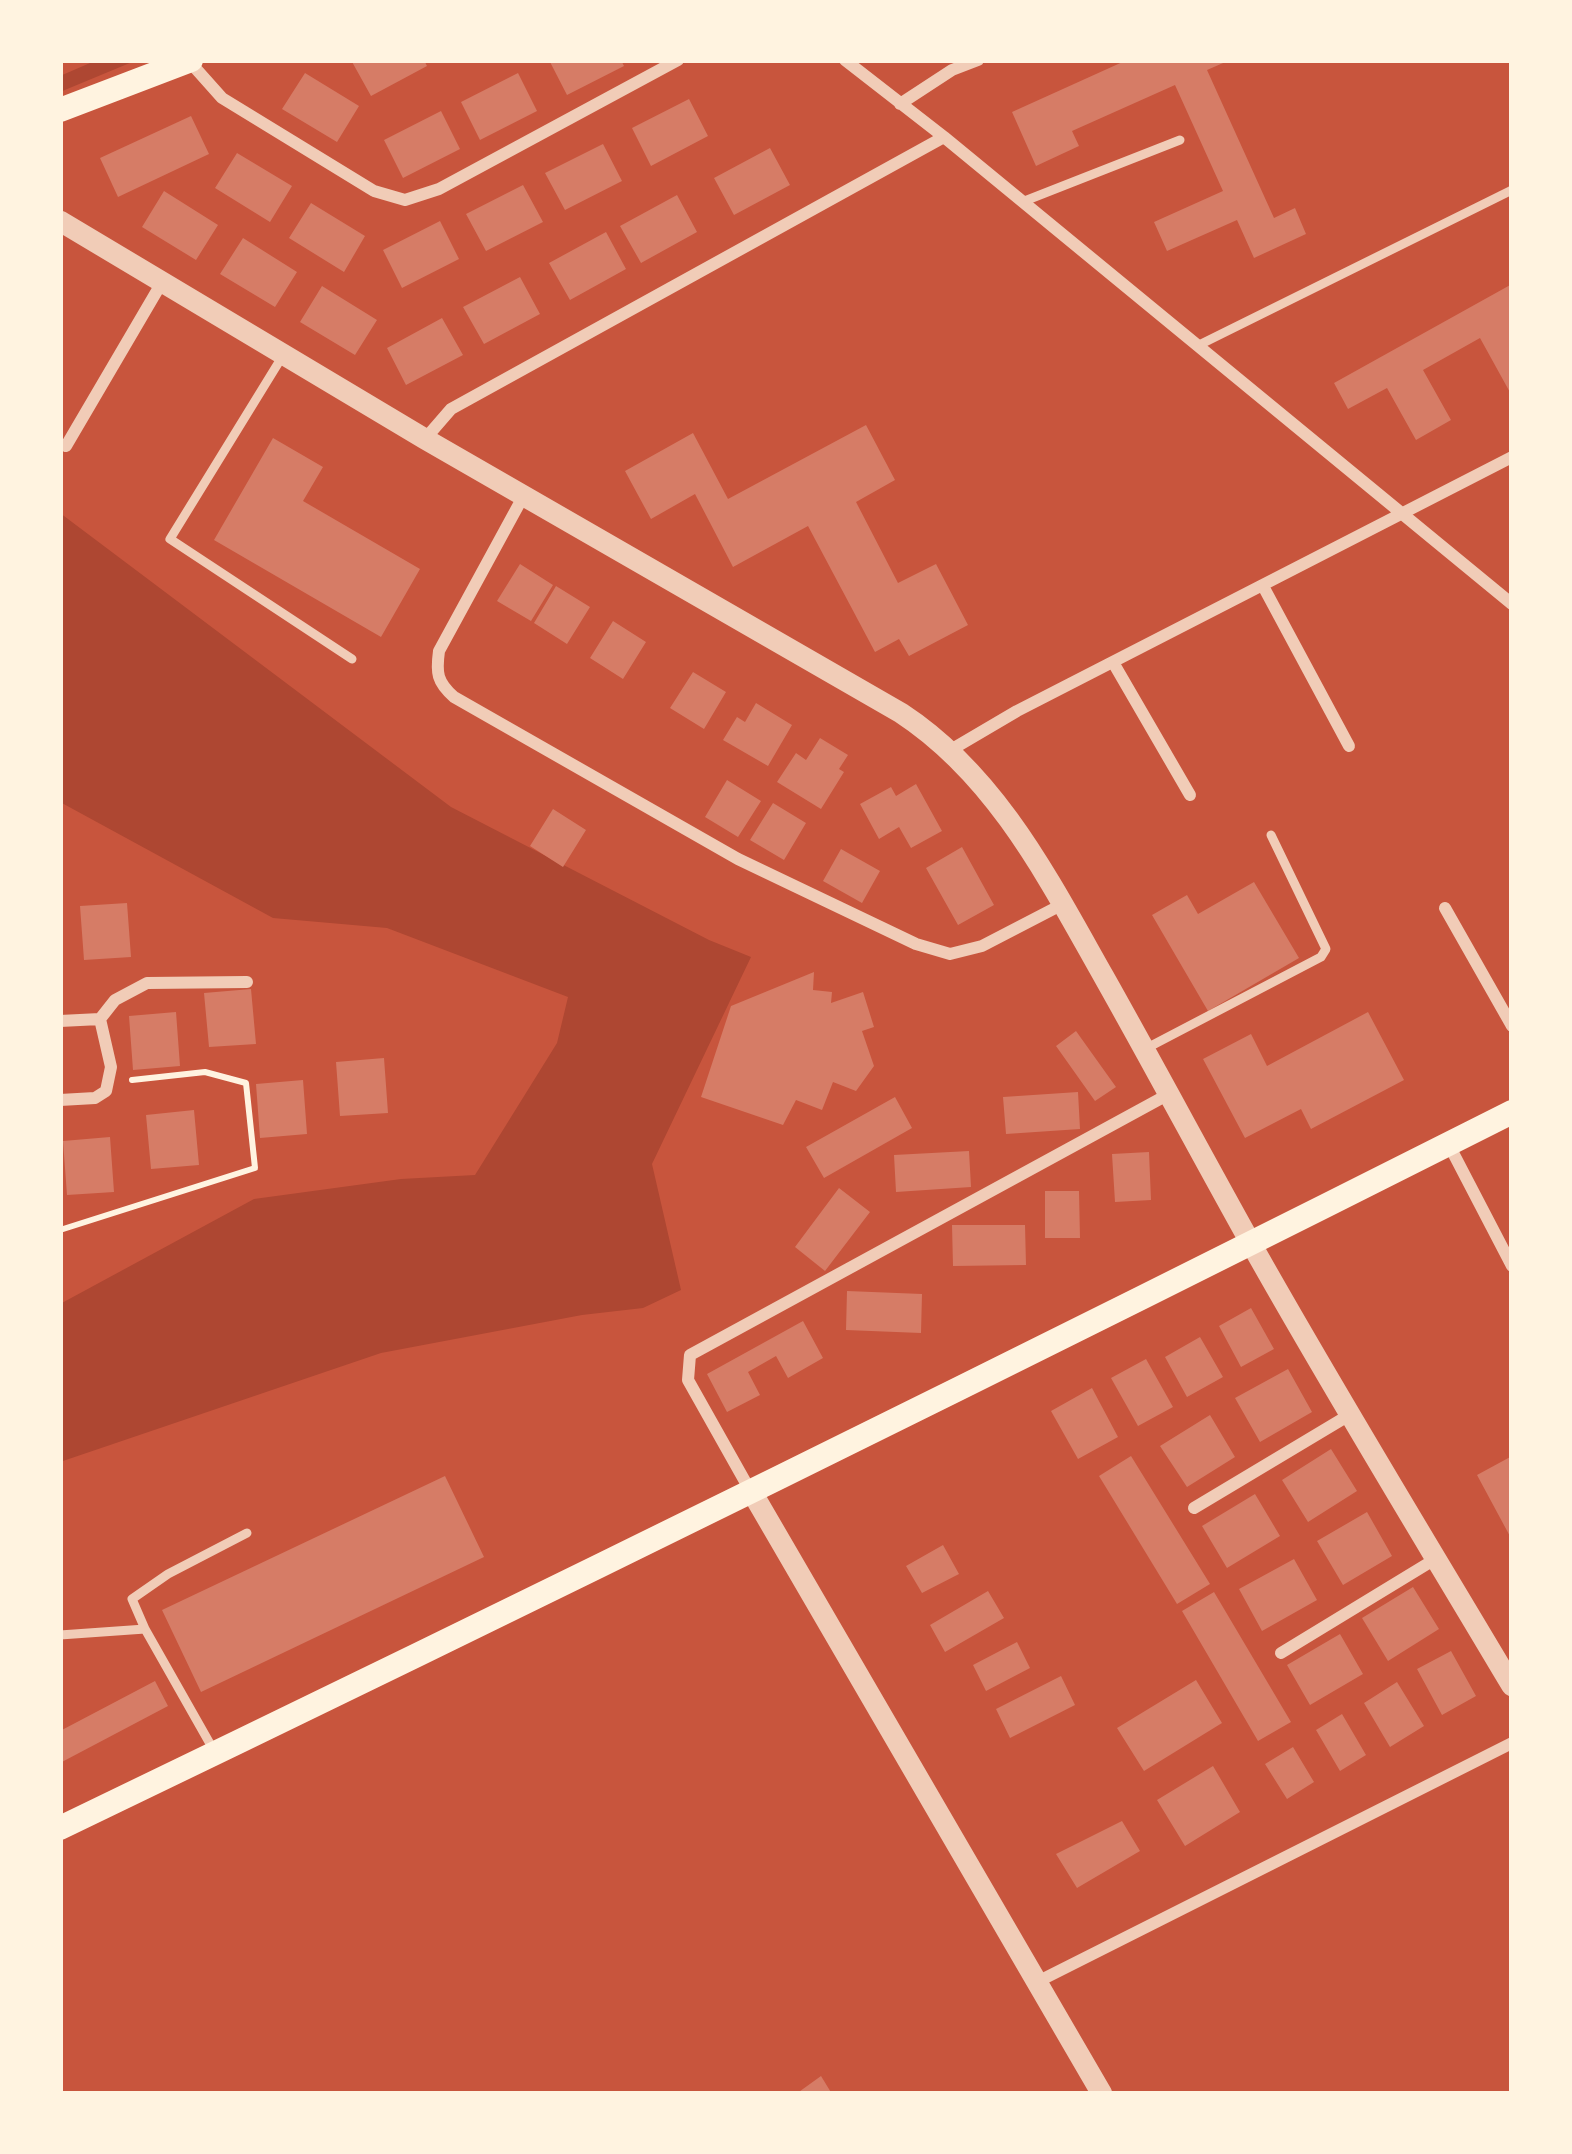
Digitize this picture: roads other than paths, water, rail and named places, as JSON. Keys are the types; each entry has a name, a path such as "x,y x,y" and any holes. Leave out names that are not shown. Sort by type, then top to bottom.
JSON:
{"main road":[{"path":"60,110 190,60"},
{"path":"60,1828 753,1494 1512,1112"}],"street":[{"path":"190,60 222,98 358,182 405,200 439,189 678,60"},
{"path":"845,60 1512,604"},
{"path":"900,104 952,70 978,60"},
{"path":"425,440 451,409 944,137"},
{"path":"60,221 425,440 901,713 949,751 1018,830 1063,904 1250,1241 1512,1686"},
{"path":"66,446 161,284"},
{"path":"949,751 1017,711 1512,457"},
{"path":"524,494 439,651 436,672 454,698 738,859 916,944 950,954 982,946 1063,904"},
{"path":"1263,586 1348,746"},
{"path":"1114,664 1190,795"},
{"path":"1445,908 1512,1026"},
{"path":"60,1100 95,1098 106,1091 110,1082 100,1019 115,1000 147,983 247,982"},
{"path":"60,1021 100,1019"},
{"path":"1102,2094 688,1380 690,1355 1170,1093"},
{"path":"1448,1144 1512,1266"},
{"path":"1194,1508 1351,1414"},
{"path":"1281,1653 1437,1558"},
{"path":"1037,1982 1512,1743"}],"lane":[{"path":"1022,202 1180,140"},
{"path":"1197,346 1512,190"},
{"path":"283,356 170,539 352,659"},
{"path":"1145,1049 1321,957 1326,949 1270,836"},
{"path":"216,1753 132,1598 247,1533"},
{"path":"60,1635 145,1629"}]}
